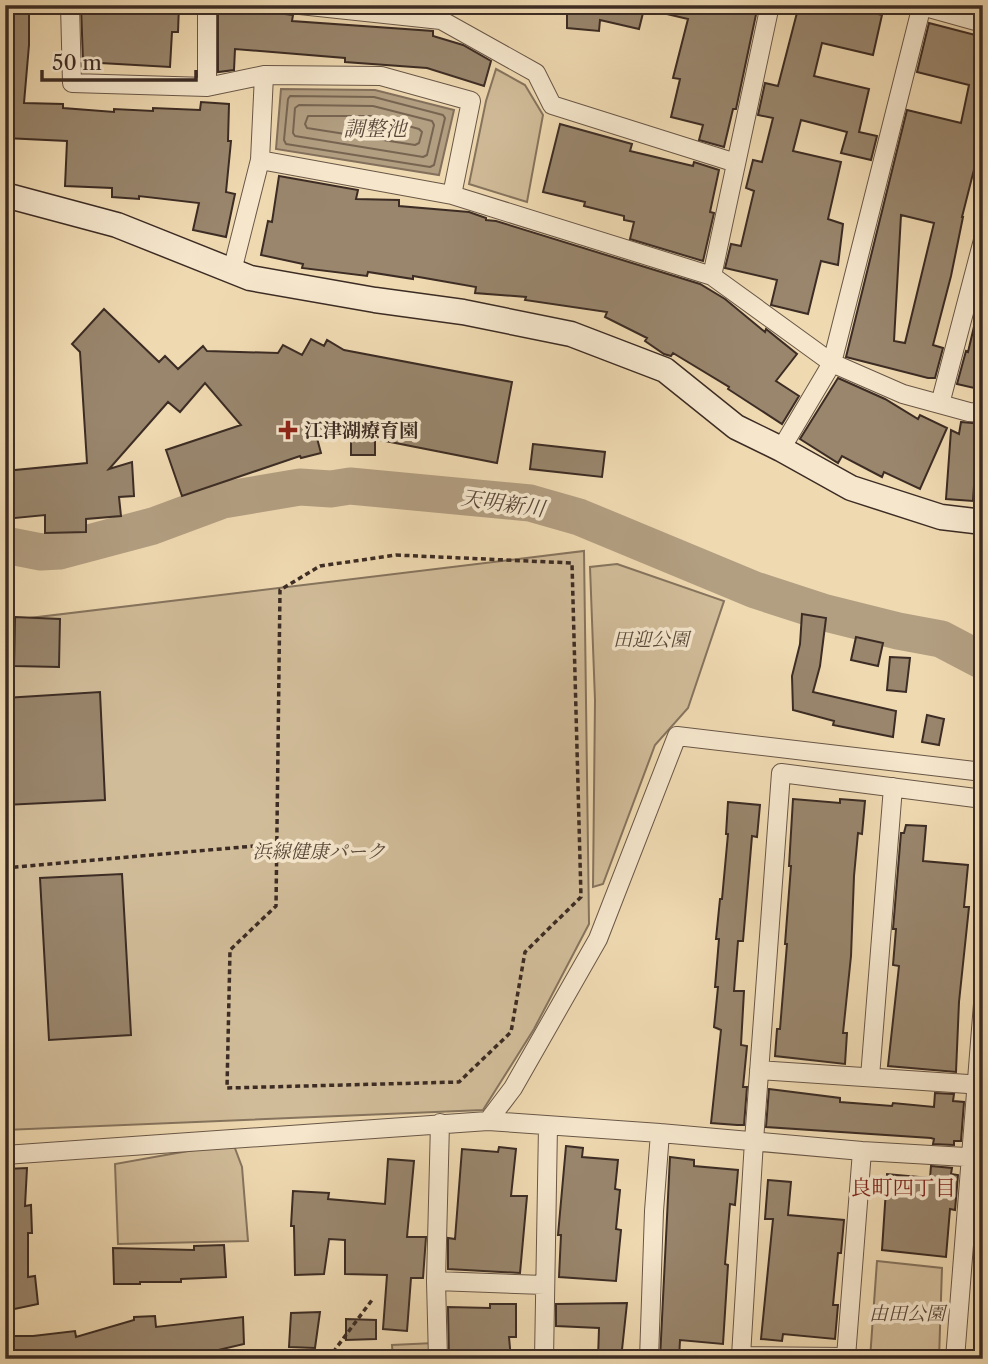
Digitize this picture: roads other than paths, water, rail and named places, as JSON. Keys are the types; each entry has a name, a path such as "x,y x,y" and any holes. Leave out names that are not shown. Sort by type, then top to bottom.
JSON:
{"street":[{"path":"70,5 72,83 207,87 264,75 380,76 471,101 452,195"},
{"path":"207,5 207,87"},
{"path":"300,5 441,20 536,73 552,104 736,163"},
{"path":"712,276 770,5"},
{"path":"781,449 832,363 922,5 983,23"},
{"path":"232,271 260,160 264,75"},
{"path":"260,160 452,195 712,276 832,363 903,394 969,412 983,413"},
{"path":"5,195 117,225 250,278 463,312 571,334 665,370 736,427 851,488 942,517 983,522"},
{"path":"940,404 983,240"},
{"path":"488,1121 513,1088 597,939 677,736 983,772"},
{"path":"862,1152 846,1357 738,1357 781,773 983,799"},
{"path":"870,1077 893,787"},
{"path":"955,1359 976,1158 983,1004"},
{"path":"759,1070 979,1085"},
{"path":"5,1155 488,1121 660,1133 862,1152 976,1158"},
{"path":"438,1359 436,1281 440,1123"},
{"path":"544,1359 548,1126"},
{"path":"649,1359 654,1211 660,1133"},
{"path":"436,1281 544,1285"}],"water":[{"name":"調整池","path":"281,89 375,90 454,110 439,175 276,149"}],"waterway":[{"name":"天明新川","path":"5,545 41,552 59,551 153,526 223,500 300,487 331,489 350,486 530,503 579,517 755,590 826,613 941,639 983,661"}],"place":[{"name":"江津湖療育園","path":"288,430"}],"district":[{"name":"良町四丁目","path":"903,1187"}],"park label":[{"name":"田迎公園","path":"651,639"},
{"name":"浜線健康パーク","path":"319,851"},
{"name":"由田公園","path":"907,1313"}]}
